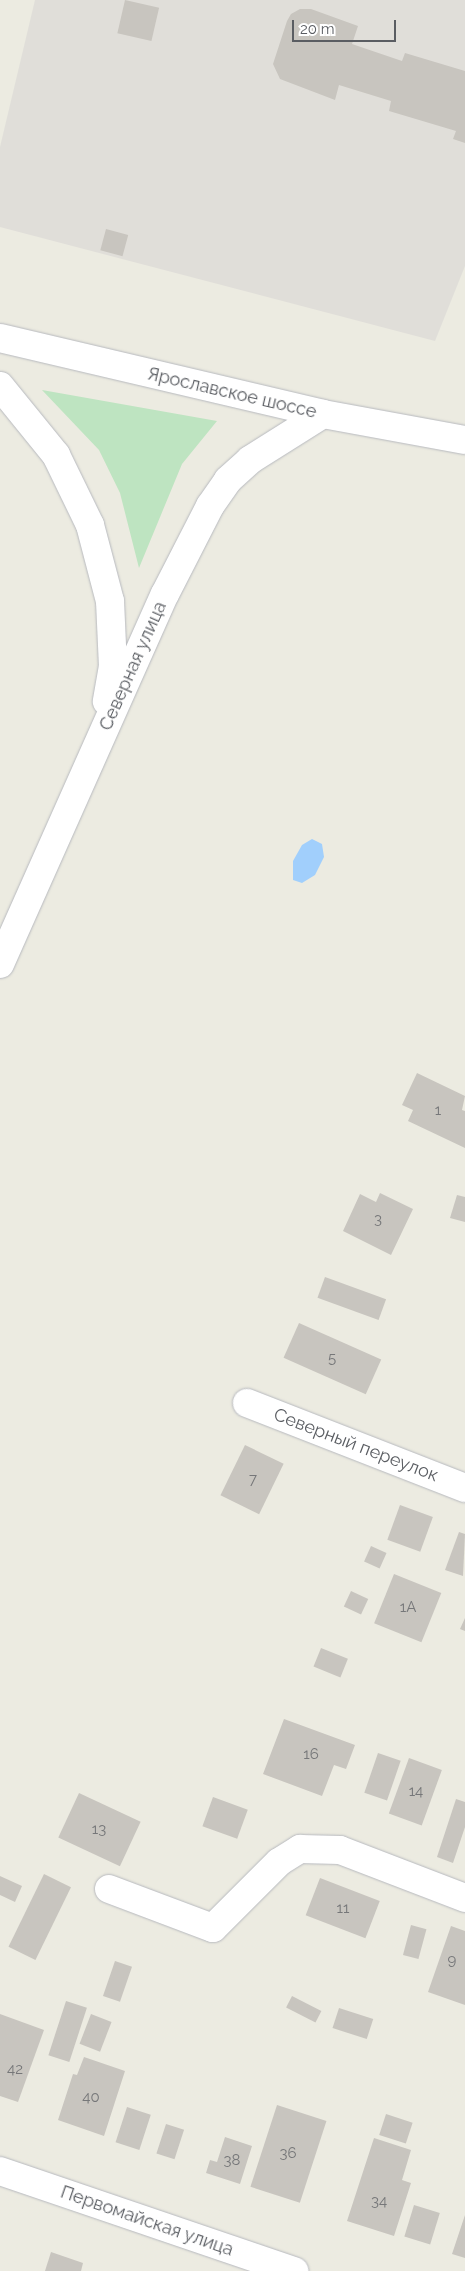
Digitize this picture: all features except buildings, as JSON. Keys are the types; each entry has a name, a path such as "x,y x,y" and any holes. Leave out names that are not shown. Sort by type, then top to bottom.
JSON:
{"main road":[{"name":"Ярославское шоссе","path":"0,338 323,414 465,440"},
{"path":"0,386 56,455 90,524 110,601 113,666 99,742"},
{"name":"Северная улица","path":"0,964 165,594 210,506 228,480 250,460 323,414"},
{"name":"Северный переулок","path":"247,1403 465,1488"},
{"path":"109,1889 213,1928 280,1862 300,1849 340,1850 465,1898"},
{"name":"Первомайская улица","path":"0,2171 294,2271"}],"shaded area":[{"path":"35,0 465,0 465,266 435,341 0,227 0,147"}],"green space":[{"path":"42,390 217,421 182,464 139,568 120,493 99,450"}],"water":[{"path":"312,839 322,844 324,857 315,875 302,883 293,880 293,861 302,845"}]}
